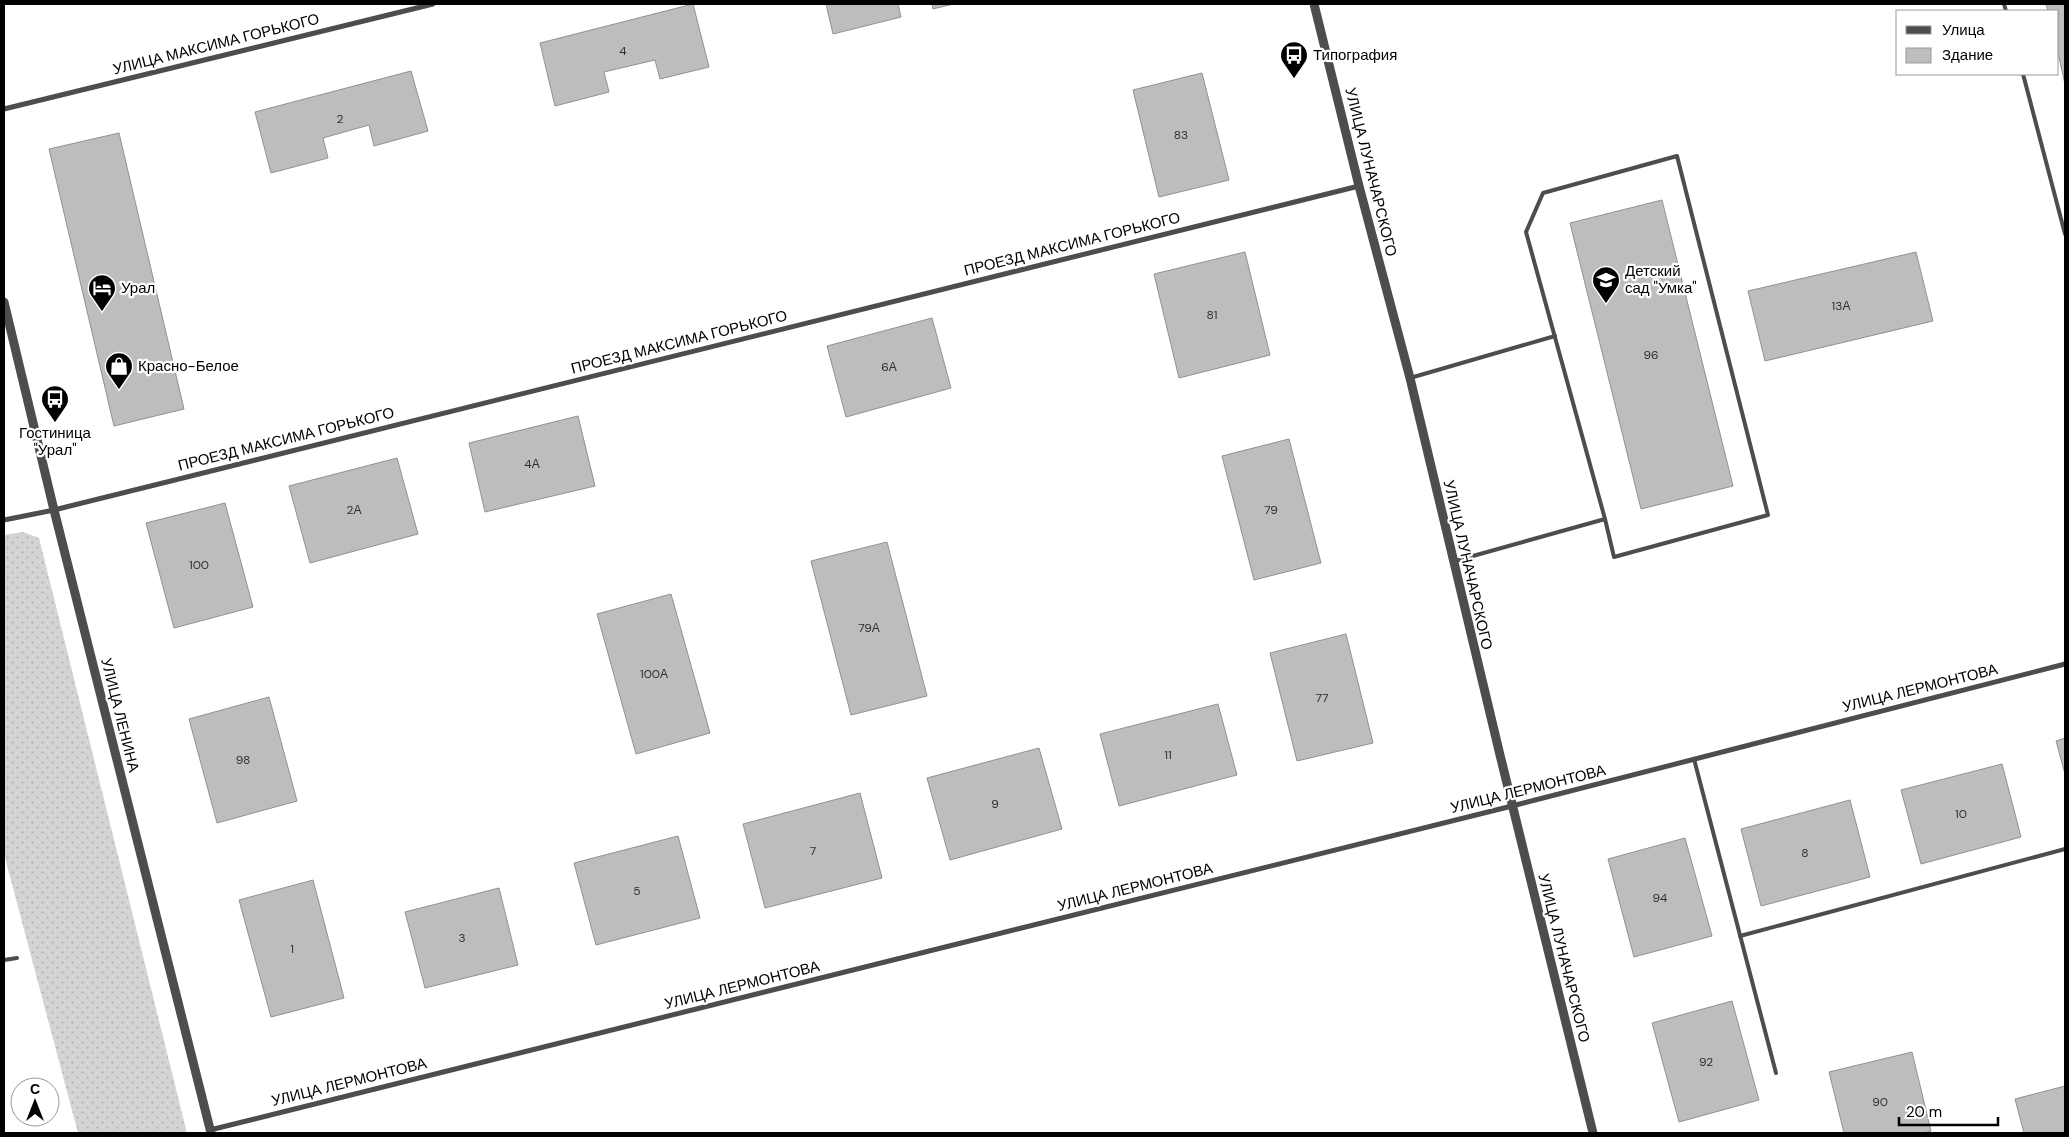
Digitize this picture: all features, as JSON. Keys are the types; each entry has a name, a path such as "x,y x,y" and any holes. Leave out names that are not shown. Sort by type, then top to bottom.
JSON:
{"street":[{"name":"УЛИЦА МАКСИМА ГОРЬКОГО","path":"4,109 434,4"},
{"name":"УЛИЦА ЛУНАЧАРСКОГО","path":"1314,4 1359,186 1410,378 1512,806 1593,1133"},
{"name":"ПРОЕЗД МАКСИМА ГОРЬКОГО","path":"4,520 54,510 1359,186"},
{"name":"УЛИЦА ЛЕНИНА","path":"4,302 54,510 211,1132"},
{"name":"УЛИЦА ЛЕРМОНТОВА","path":"211,1132 1512,806 2065,664"}],"lane":[{"path":"2023,75 2065,234"},
{"path":"1677,156 1768,515 1614,557 1605,519 1526,232 1544,193 1677,156"},
{"path":"1410,378 1555,336"},
{"path":"1453,561 1605,519"},
{"path":"1694,759 1776,1073"},
{"path":"1740,936 2065,849"},
{"path":"4,960 17,958"}],"shaded area":[{"path":"23,532 39,538 187,1133 78,1133 4,854 4,535"}],"building":[{"path":"693,4 709,67 660,79 655,60 604,72 609,92 555,106 540,43"},
{"path":"826,4 898,4 901,17 833,34"},
{"path":"932,4 953,4 933,9"},
{"path":"2046,4 2065,4 2065,84 2059,57 2059,10 2048,10"},
{"path":"411,71 428,131 374,146 369,125 323,138 328,158 271,173 255,112"},
{"path":"1202,73 1229,180 1159,197 1133,90"},
{"path":"119,133 184,409 114,426 49,149"},
{"path":"1662,200 1733,486 1641,509 1570,223"},
{"path":"1245,252 1270,355 1179,378 1154,274"},
{"path":"1916,252 1933,321 1765,361 1748,291"},
{"path":"932,318 951,388 846,417 827,346"},
{"path":"578,416 595,486 485,512 469,443"},
{"path":"1289,439 1321,563 1254,580 1222,456"},
{"path":"397,458 418,534 310,563 289,486"},
{"path":"225,503 253,607 174,628 146,523"},
{"path":"887,542 927,696 851,715 811,561"},
{"path":"671,594 710,733 636,754 597,614"},
{"path":"1346,634 1373,743 1297,761 1270,653"},
{"path":"269,697 297,801 217,823 189,719"},
{"path":"1218,704 1237,775 1119,806 1100,734"},
{"path":"2065,738 2065,774 2056,741"},
{"path":"1039,748 1062,829 950,860 927,778"},
{"path":"2002,764 2021,837 1921,864 1901,790"},
{"path":"860,793 882,878 765,908 743,824"},
{"path":"1850,800 1870,877 1761,906 1741,829"},
{"path":"678,836 700,918 596,945 574,863"},
{"path":"1685,838 1712,936 1634,957 1608,859"},
{"path":"313,880 344,998 271,1017 239,900"},
{"path":"499,888 518,965 425,988 405,912"},
{"path":"1732,1001 1759,1100 1679,1122 1652,1023"},
{"path":"1912,1052 1931,1131 1922,1133 1844,1133 1829,1072"},
{"path":"2065,1086 2065,1133 2024,1133 2015,1099"}],"place":[{"name":"Типография","path":"1294,79"},
{"name":"Детский сад \"Умка\"","path":"1606,304"},
{"name":"Урал","path":"102,312"},
{"name":"Красно-Белое","path":"119,390"},
{"name":"Гостиница \"Урал\"","path":"55,423"}]}
